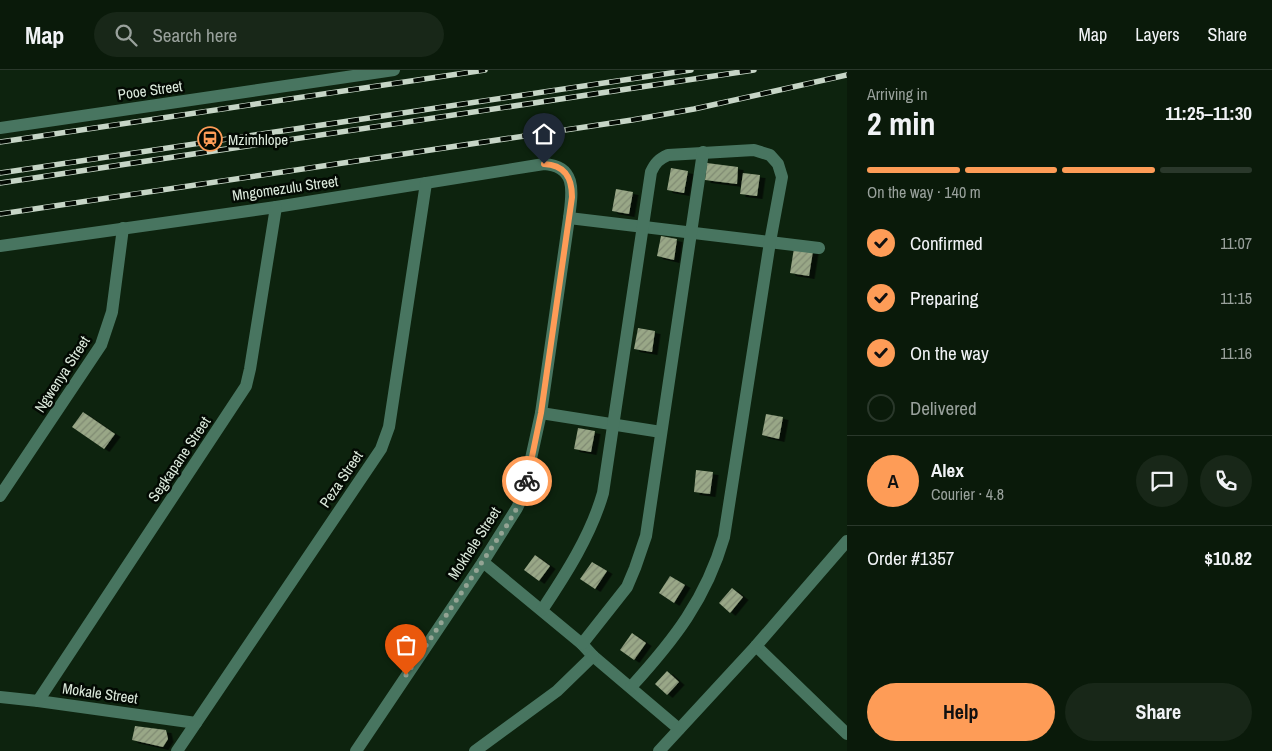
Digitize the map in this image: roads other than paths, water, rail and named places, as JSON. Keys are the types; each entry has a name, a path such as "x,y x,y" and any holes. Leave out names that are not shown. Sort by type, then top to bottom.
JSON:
{"street":[{"name":"Pooe Street","path":"0,128 394,70"},
{"path":"542,610 561,581 597,512 603,493 651,172 654,165 668,155 754,150 770,155 778,164 782,177 770,242 724,537 716,564 692,612 631,687"},
{"path":"582,644 627,587 646,536 703,152"},
{"name":"Mngomezulu Street","path":"0,246 276,207 544,164 558,167 570,178"},
{"name":"Mokhele Street","path":"356,751 483,562 517,508 523,495 541,413 569,218 572,186 570,178"},
{"name":"Peza Street","path":"177,751 381,448 385,439 389,428 426,183"},
{"name":"Segkapane Street","path":"38,701 246,386 276,207"},
{"path":"569,218 819,248"},
{"name":"Ngwenya Street","path":"0,496 102,345 112,312 123,228"},
{"path":"541,413 661,432"},
{"path":"659,751 756,646 847,540"},
{"path":"483,562 582,644 679,729"},
{"path":"756,646 847,734"},
{"path":"475,751 557,691 594,656"},
{"name":"Mokale Street","path":"0,697 196,723"}],"railway":[{"path":"0,142 485,70"},
{"path":"0,173 691,70"},
{"path":"0,183 754,70"},
{"path":"0,214 632,120 694,109 847,75"}],"place":[{"name":"Mzimhlope","path":"210,139"}]}
